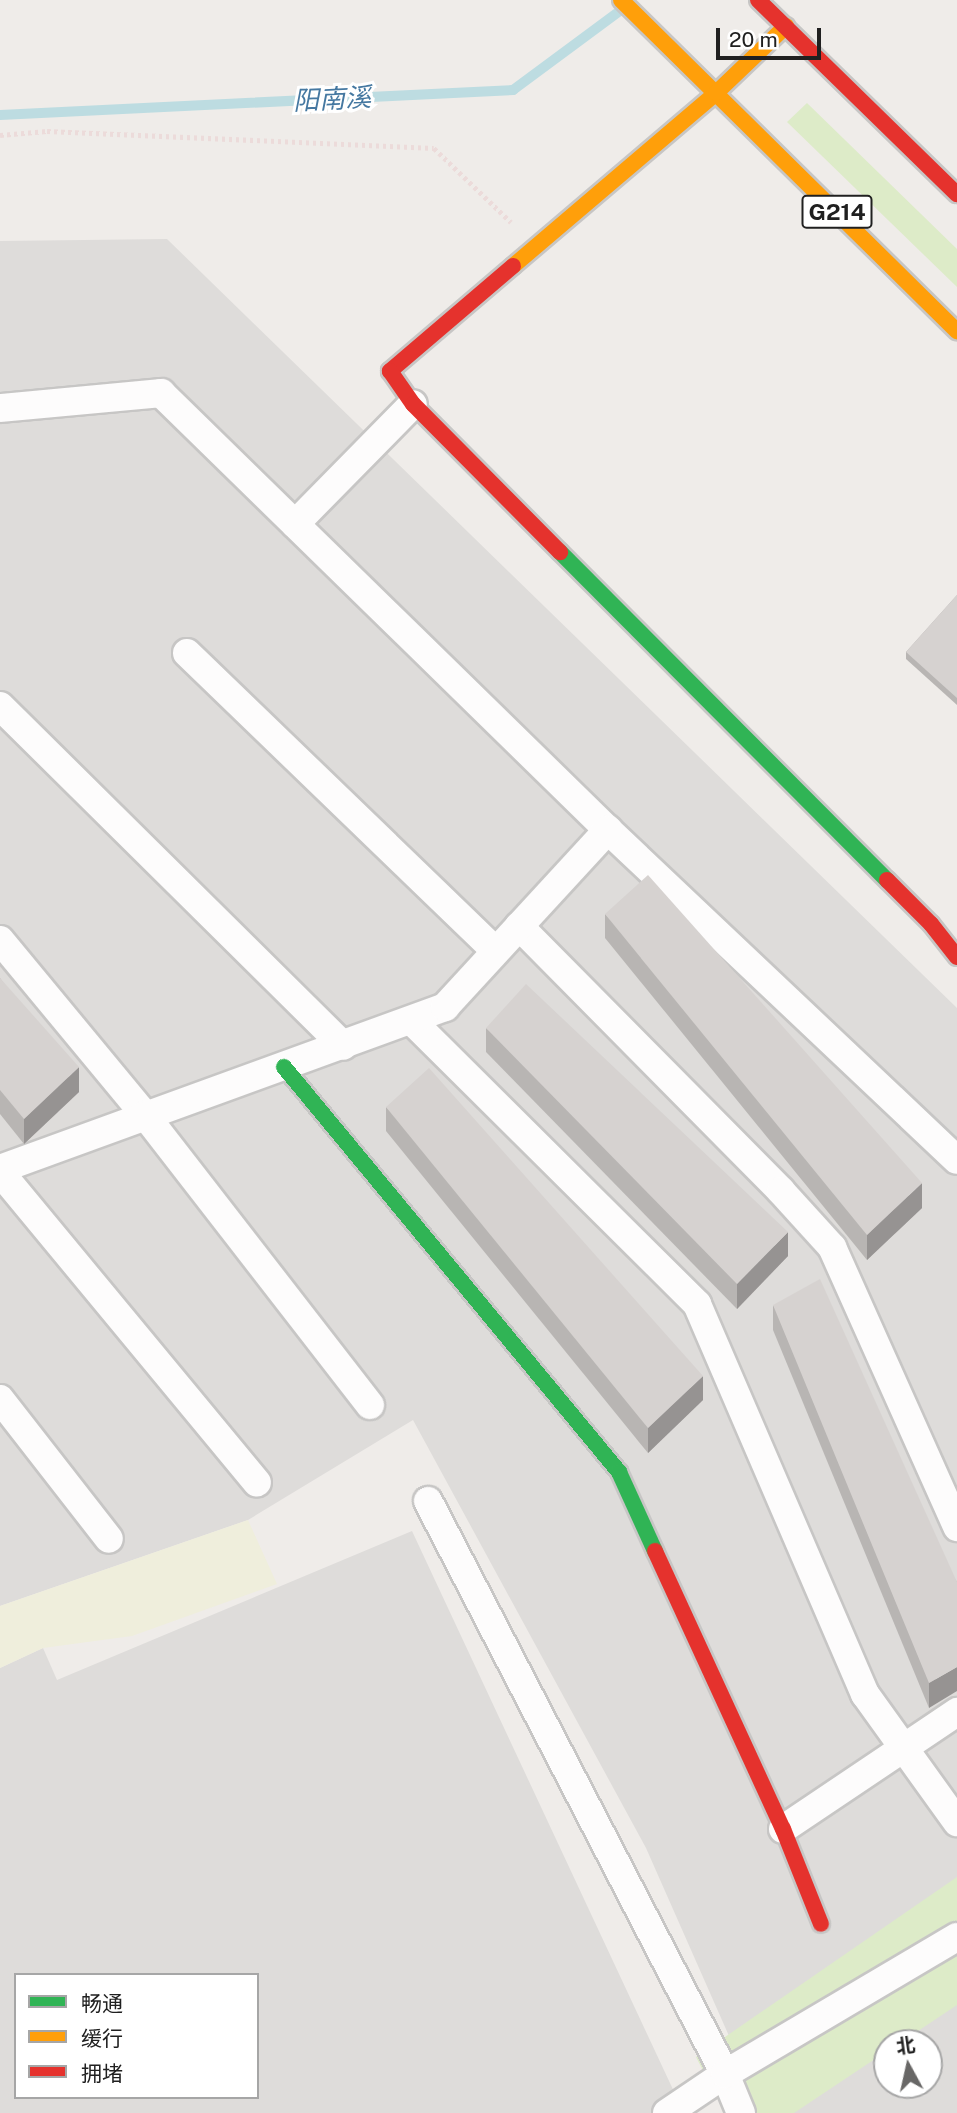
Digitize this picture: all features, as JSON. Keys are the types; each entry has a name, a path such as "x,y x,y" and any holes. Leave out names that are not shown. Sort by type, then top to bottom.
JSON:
{"main road":[{"name":"G214","path":"621,0 957,331"},
{"path":"758,0 957,194"},
{"path":"780,21 716,93 534,245 390,371 413,404 921,914 957,957"},
{"path":"284,1067 619,1472 783,1829 821,1924"}],"street":[{"path":"0,408 161,393 608,830 957,1160"},
{"path":"295,524 413,404"},
{"path":"187,653 496,951"},
{"path":"0,706 344,1046"},
{"path":"257,1483 0,1170 445,1007 608,830"},
{"path":"519,926 781,1191 832,1247 957,1527"},
{"path":"0,940 145,1115 370,1405"},
{"path":"412,1021 697,1304 865,1694 957,1822"},
{"path":"0,1399 109,1539"},
{"path":"428,1501 725,2074 741,2113"},
{"path":"783,1829 957,1712"},
{"path":"667,2113 725,2074 957,1937"}],"path":[{"path":"0,135 47,131 434,148 534,245"}],"shaded area":[{"path":"167,239 957,1008 957,2113 763,2113 646,1848 413,1420 248,1520 0,1606 0,241"},
{"path":"412,1531 684,2113 0,2113 0,1668 43,1648 57,1680"}],"green space":[{"path":"807,103 957,249 957,287 787,122"},
{"path":"248,1520 277,1584 132,1636 43,1648 0,1668 0,1606"},
{"path":"957,1877 957,2005 921,2029 873,2029 873,2060 794,2113 725,2113 696,2057"}],"building":[{"path":"957,595 957,698 906,652"},
{"path":"648,875 922,1183 867,1235 605,914"},
{"path":"0,978 79,1067 24,1119 0,1090"},
{"path":"526,984 788,1232 737,1284 486,1028"},
{"path":"429,1068 703,1376 648,1428 386,1107"},
{"path":"820,1279 957,1582 957,1667 929,1683 773,1305"}],"waterway":[{"name":"阳南溪","path":"0,115 513,90 621,10"}],"traffic: fast":[{"path":"560,552 887,880"},
{"path":"284,1067 619,1472 655,1551"}],"traffic: slow":[{"path":"621,0 957,331"},
{"path":"513,266 716,93 786,26"}],"traffic: jam":[{"path":"758,0 957,194"},
{"path":"513,266 390,371 413,404 560,552"},
{"path":"887,880 931,924 957,957"},
{"path":"655,1551 783,1829 821,1924"}]}
